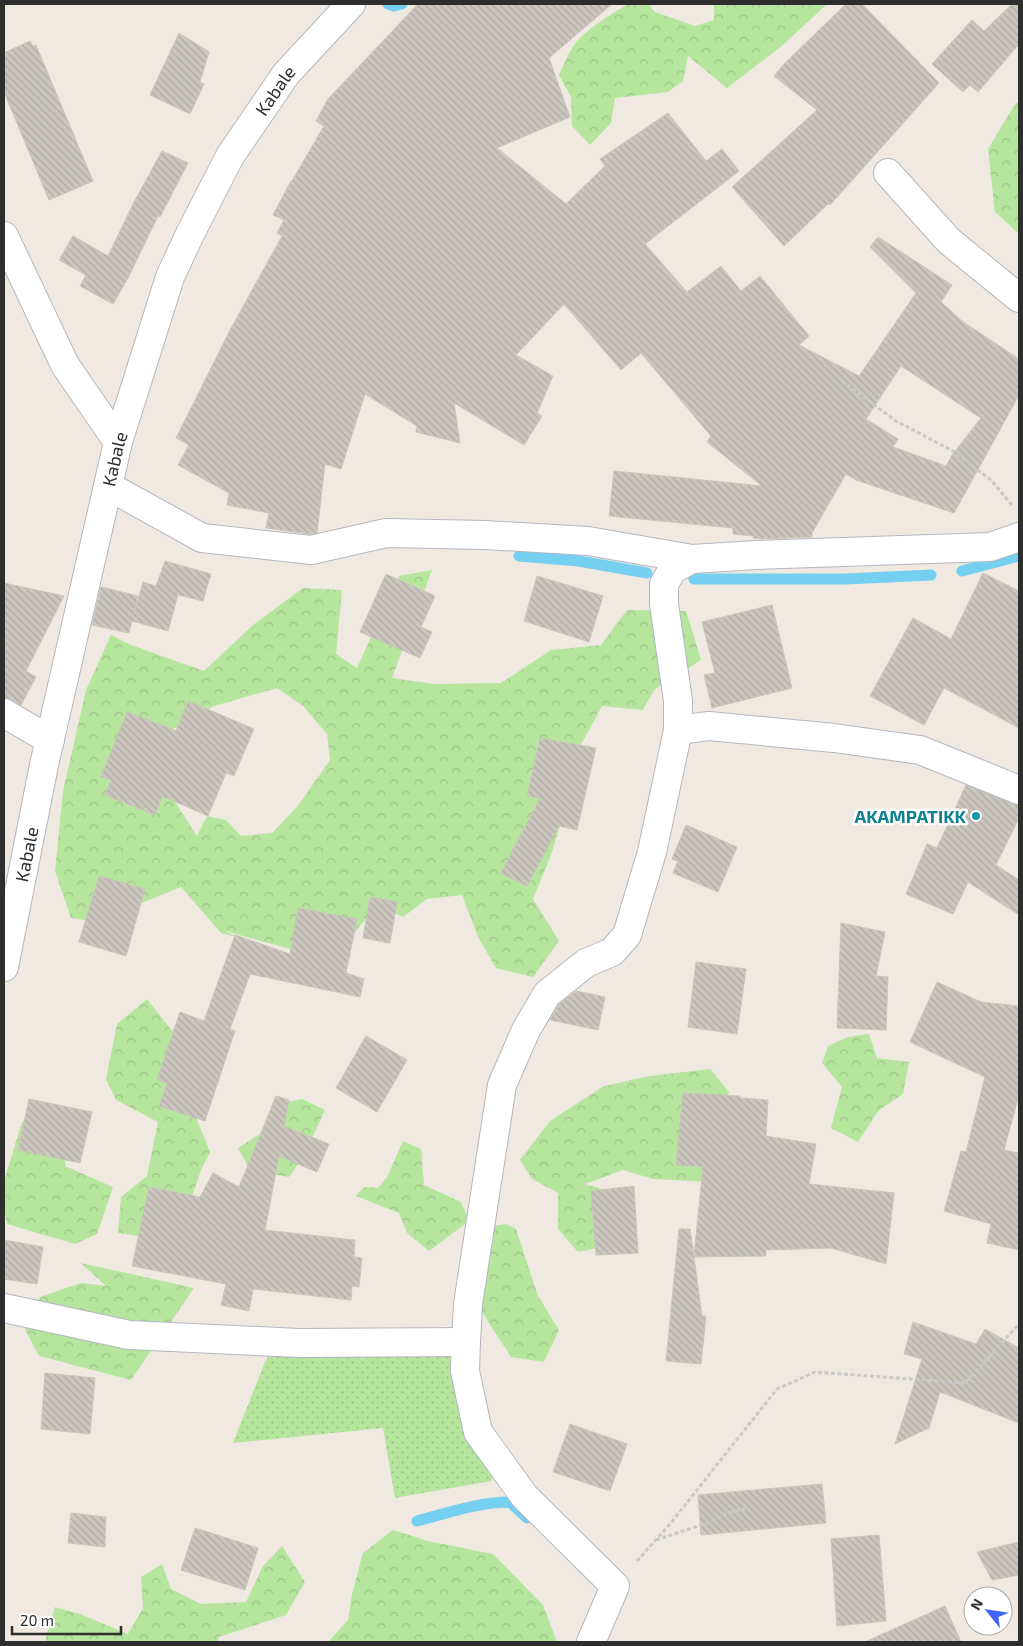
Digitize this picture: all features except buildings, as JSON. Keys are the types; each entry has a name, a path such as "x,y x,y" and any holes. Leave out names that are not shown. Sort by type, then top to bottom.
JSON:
{"street":[{"name":"Kabale","path":"4,967 50,740 118,442 170,277 230,156 286,74 351,4"},
{"path":"888,173 949,241 1019,298"},
{"path":"4,236 65,365 118,442"},
{"path":"108,486 202,538 311,550 386,534 485,535 588,541 692,559 990,547 1017,524"},
{"path":"591,1642 614,1586 525,1497 478,1432 465,1371 468,1304 502,1085 526,1030 547,994 586,963 612,952 627,935 652,852 678,730 678,701 664,604 664,584 673,569 692,559"},
{"path":"4,714 50,740"},
{"path":"678,730 709,726 834,738 920,750 1019,790"},
{"path":"4,1308 129,1335 300,1343 466,1342"}],"path":[{"path":"842,381 896,421 953,451 991,480 1012,505 1017,524"},
{"path":"614,1586 655,1540 777,1389 815,1372 965,1383 1019,1324"},
{"path":"655,1540 704,1524 731,1512 748,1508"}],"green space":[{"path":"628,4 648,4 655,12 695,26 714,20 714,4 827,4 783,45 727,88 688,56 683,81 668,92 615,98 611,123 590,145 572,126 571,97 559,75 576,42 597,24"},
{"path":"1019,101 1019,234 995,212 988,149 1015,104"},
{"path":"432,570 392,678 434,684 501,683 551,650 601,645 627,610 686,611 701,660 654,690 643,710 602,706 578,750 563,816 551,855 533,899 559,941 533,977 496,968 478,937 462,895 427,899 403,917 376,905 344,947 330,960 225,931 239,938 221,933 181,887 99,922 71,918 55,871 63,791 86,690 111,635 131,645 204,671 253,625 303,588 342,590 336,654 357,668 399,576","holes":["277,688 303,706 327,734 330,760 297,807 272,833 241,836 226,820 207,816 197,836 173,799 167,733 214,706"]},
{"path":"147,999 180,1041 194,1113 210,1152 201,1170 188,1208 159,1239 118,1233 121,1197 147,1176 158,1122 116,1100 106,1079 117,1024"},
{"path":"869,1034 877,1058 909,1062 903,1094 878,1111 858,1142 831,1128 842,1087 822,1063 828,1046 848,1037"},
{"path":"710,1069 729,1092 710,1182 653,1179 623,1170 585,1184 624,1196 618,1244 578,1252 558,1229 558,1193 532,1179 520,1160 550,1121 604,1086 650,1076"},
{"path":"302,1099 325,1110 305,1154 289,1177 250,1170 238,1148 274,1125 282,1103"},
{"path":"34,1112 66,1130 65,1166 113,1187 97,1234 75,1244 7,1224 4,1209 4,1181 22,1122"},
{"path":"403,1141 421,1149 424,1185 461,1202 469,1221 429,1251 407,1233 399,1213 356,1196 364,1187 378,1188 387,1177"},
{"path":"506,1224 516,1229 538,1296 559,1330 544,1362 511,1357 482,1312 479,1272 494,1226"},
{"path":"81,1263 194,1288 131,1380 39,1356 25,1329 40,1297 81,1283 106,1286"},
{"path":"272,1350 458,1351 495,1473 491,1481 395,1498 383,1428 233,1443 265,1362"},
{"path":"393,1530 428,1541 493,1554 543,1605 557,1642 328,1642 348,1620 352,1594 363,1553"},
{"path":"282,1546 305,1582 286,1615 219,1637 217,1642 45,1642 55,1607 80,1614 128,1634 143,1608 141,1577 162,1564 171,1589 201,1604 246,1602 263,1566"}],"waterway":[{"path":"388,4 394,6 402,4"},
{"path":"519,556 579,561 647,573"},
{"path":"962,571 1019,556"},
{"path":"694,579 846,579 931,575"},
{"path":"417,1521 451,1511 498,1502 510,1502 527,1518"}],"place":[{"name":"AKAMPATIKK","path":"976,816"}]}
